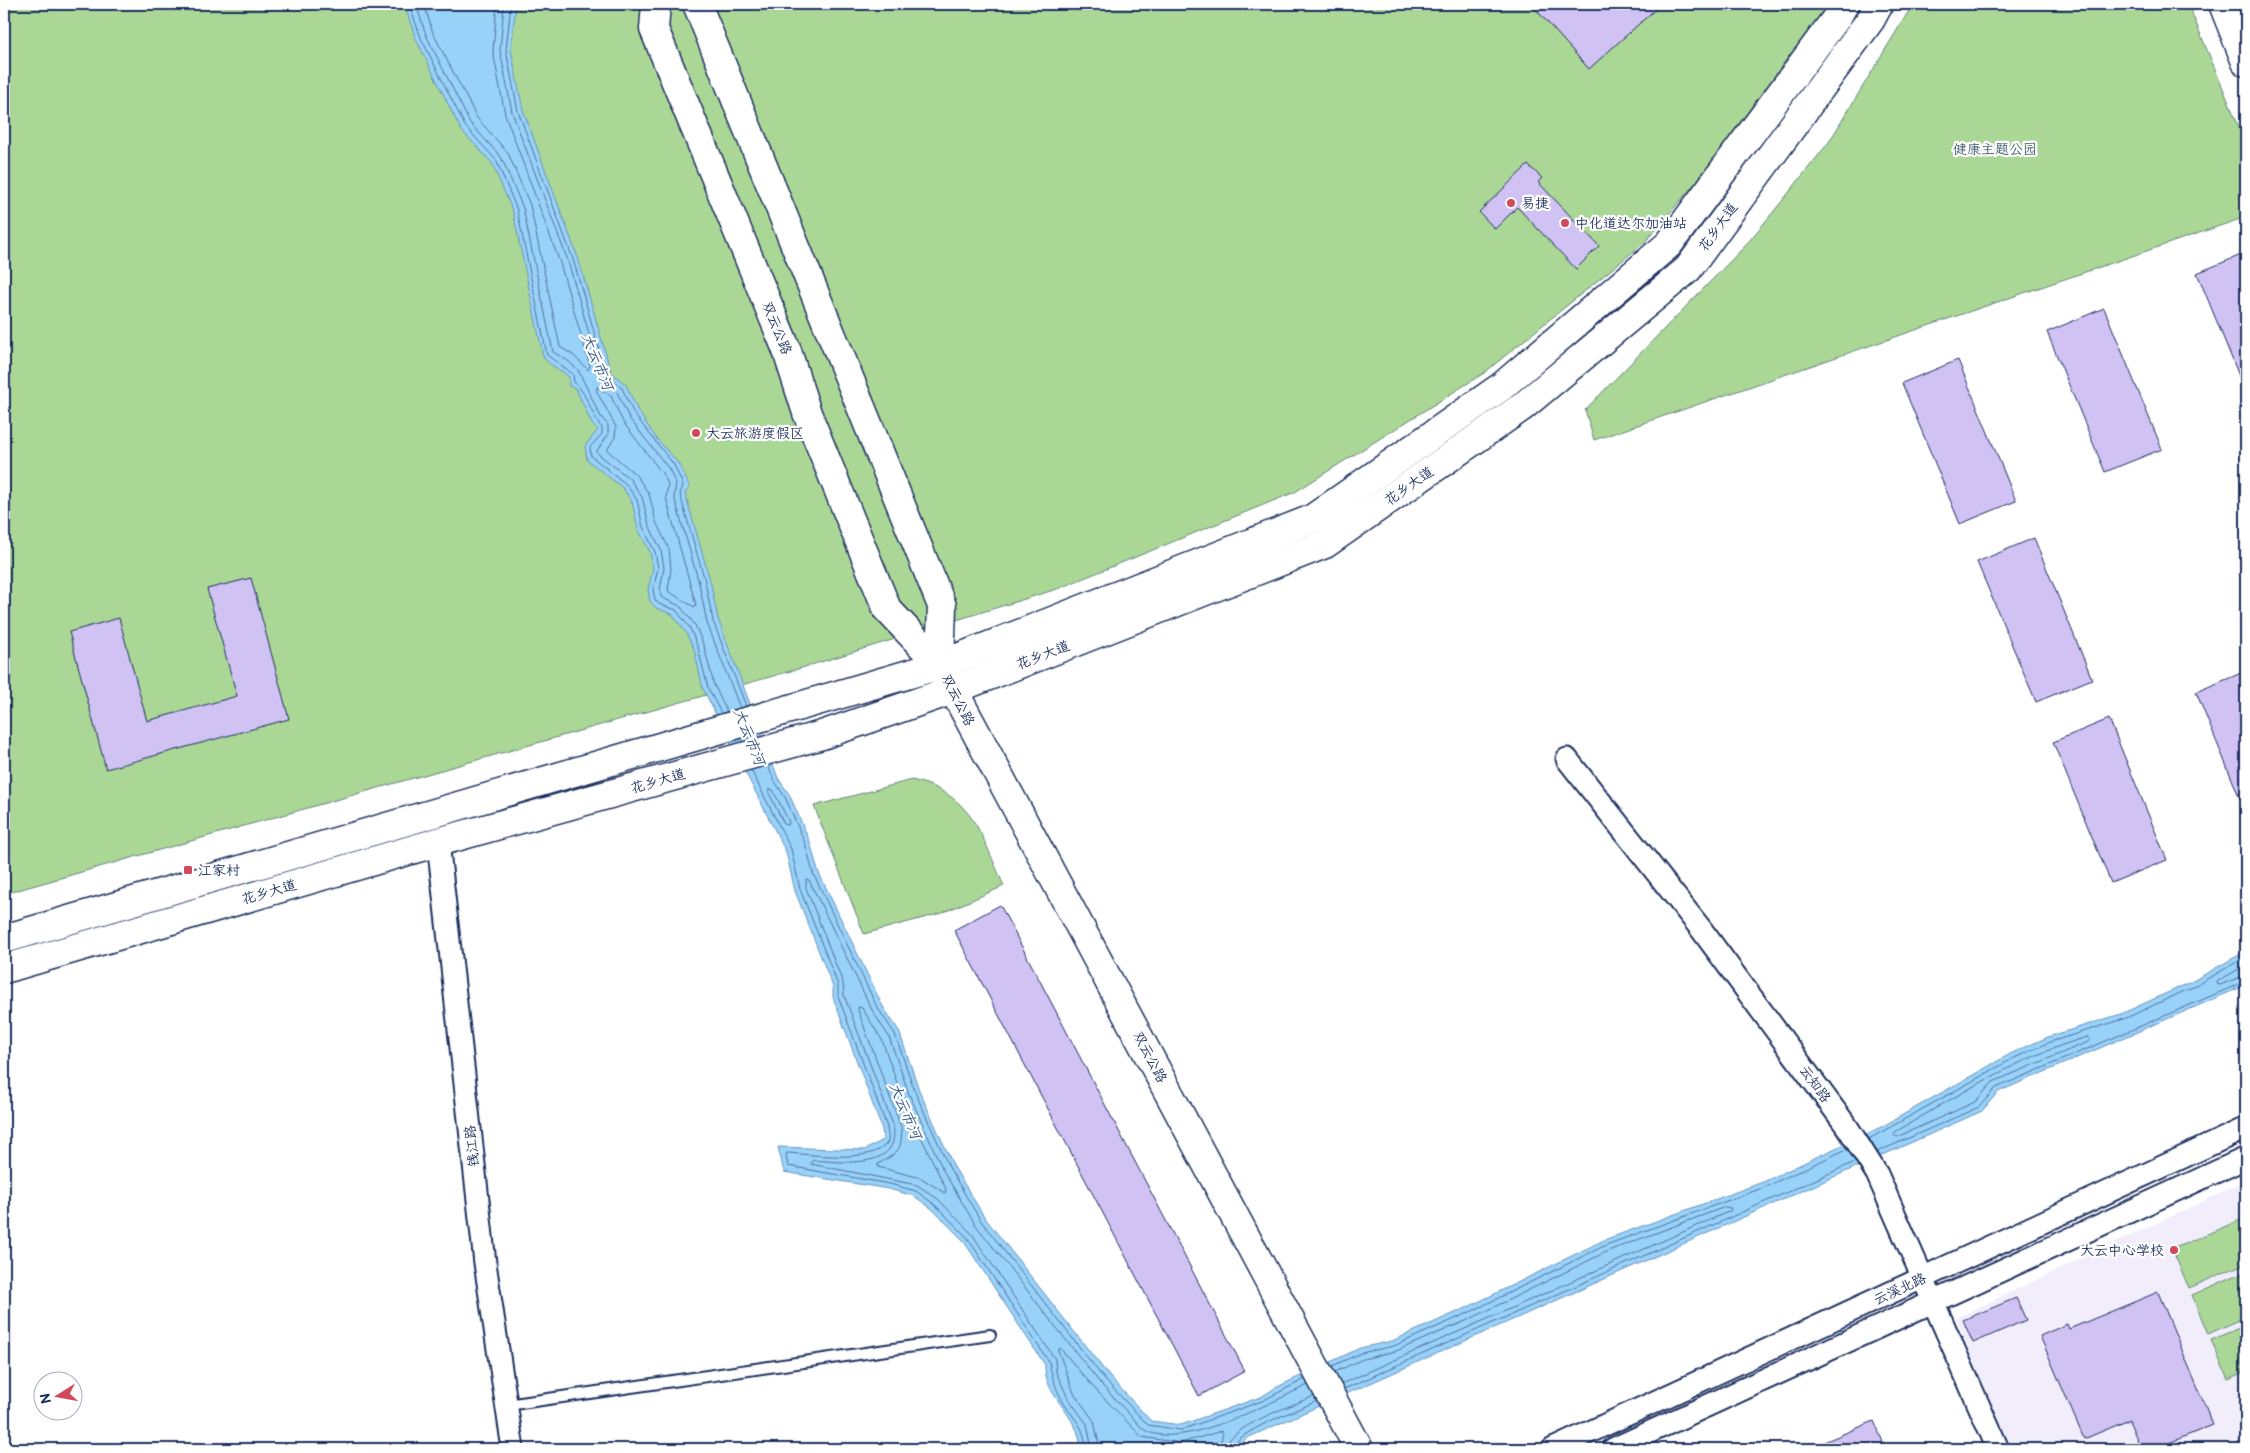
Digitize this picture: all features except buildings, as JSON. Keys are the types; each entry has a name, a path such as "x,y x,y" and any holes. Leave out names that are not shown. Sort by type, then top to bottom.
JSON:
{"main road":[{"name":"双云公路","path":"656,4 654,29 786,348 807,413 887,609 940,665 1309,1352 1359,1449"},
{"name":"双云公路","path":"697,4 942,606 940,665"},
{"name":"花乡大道","path":"4,940 940,665 1312,519 1501,387 1669,244 1837,17 1844,4"},
{"name":"花乡大道","path":"4,969 438,842 782,747 952,690 1325,544 1522,407 1688,269 1880,4"},
{"path":"2223,4 2246,62"}],"street":[{"name":"云知路","path":"1567,759 1701,928 1848,1128 1877,1174 1998,1449"},
{"name":"钱江路","path":"438,842 484,1263 513,1449"},
{"name":"云溪北路","path":"1553,1449 2246,1128"},
{"name":"云溪北路","path":"1613,1449 2246,1158"}],"lane":[{"path":"506,1405 990,1335"}],"shaded area":[{"name":"大云中心学校","path":"2246,1181 2246,1449 2011,1449 1956,1318"}],"green space":[{"name":"大云旅游度假区","path":"4,4 1833,4 1709,167 1645,242 1484,373 1295,492 1057,589 798,669 4,894"},
{"name":"健康主题公园","path":"1913,4 2188,4 2246,144 2246,217 1594,440 1585,410 1745,246 1779,205 1829,142"},
{"path":"912,780 933,786 949,795 962,806 981,834 1004,886 942,913 864,934 814,806"},
{"path":"2245,1218 2246,1263 2189,1288 2172,1249"},
{"path":"2246,1271 2246,1317 2208,1334 2192,1295"},
{"path":"2246,1325 2246,1371 2228,1379 2211,1340"}],"water":[{"name":"大云市河","path":"404,4 516,4 511,50 523,110 578,258 611,372 626,385 638,411 656,438 678,463 690,487 685,493 710,580 718,619 778,778 789,794 810,842 818,871 882,1005 899,1031 919,1090 954,1167 985,1218 1109,1376 1151,1421 1181,1425 1261,1397 1275,1388 1360,1348 1392,1341 1464,1309 1604,1240 1763,1182 1883,1126 2010,1054 2048,1037 2121,1014 2191,982 2246,951 2246,985 1998,1092 1982,1111 1247,1438 1234,1449 1081,1449 1076,1429 1071,1419 1051,1390 1045,1365 963,1240 931,1208 914,1196 889,1189 784,1172 778,1147 865,1150 883,1140 882,1129 833,997 833,987 795,891 786,852 703,689 694,649 685,631 672,614 656,608 650,601 648,590 653,568 650,552 638,529 632,502 623,488 587,460 585,446 598,430 592,424 576,389 569,386 569,377 548,362 543,356 513,212 492,163 461,130 416,39"}],"place":[{"name":"易捷","path":"1511,203"},
{"name":"中化道达尔加油站","path":"1565,223"},
{"name":"大云旅游度假区","path":"696,433"},
{"name":"江家村","path":"188,870"},
{"name":"大云中心学校","path":"2174,1250"}]}
